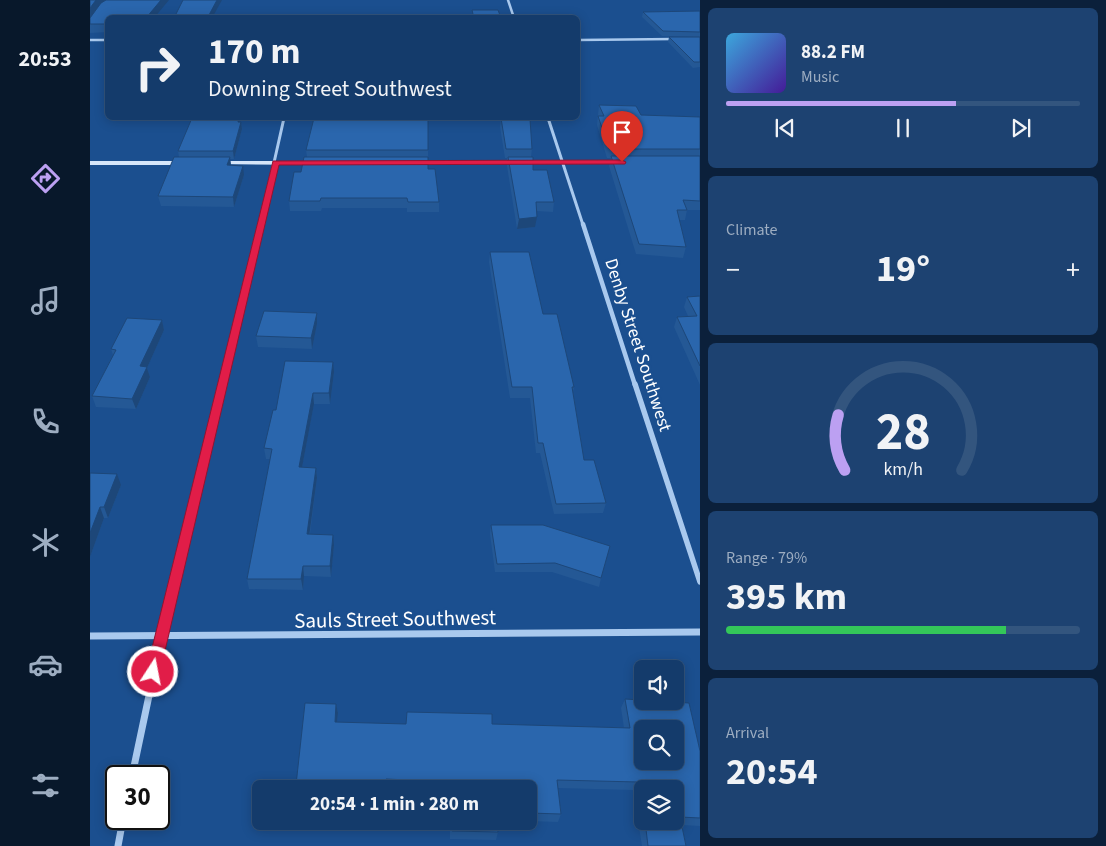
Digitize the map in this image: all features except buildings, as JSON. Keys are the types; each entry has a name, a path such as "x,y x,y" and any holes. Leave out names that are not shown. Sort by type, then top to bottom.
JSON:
{"street":[{"path":"508,0 513,15"},
{"path":"580,40 677,39"},
{"path":"90,40 105,40"},
{"path":"134,765 160,637 275,163 284,120"},
{"name":"Denby Street Southwest","path":"549,120 700,582"},
{"path":"405,163 632,162"},
{"path":"90,163 188,163"},
{"path":"207,163 325,163"},
{"name":"Sauls Street Southwest","path":"90,636 700,632"},
{"path":"118,846 121,830"}],"route":[{"path":"153,672 275,163 622,162"}]}
